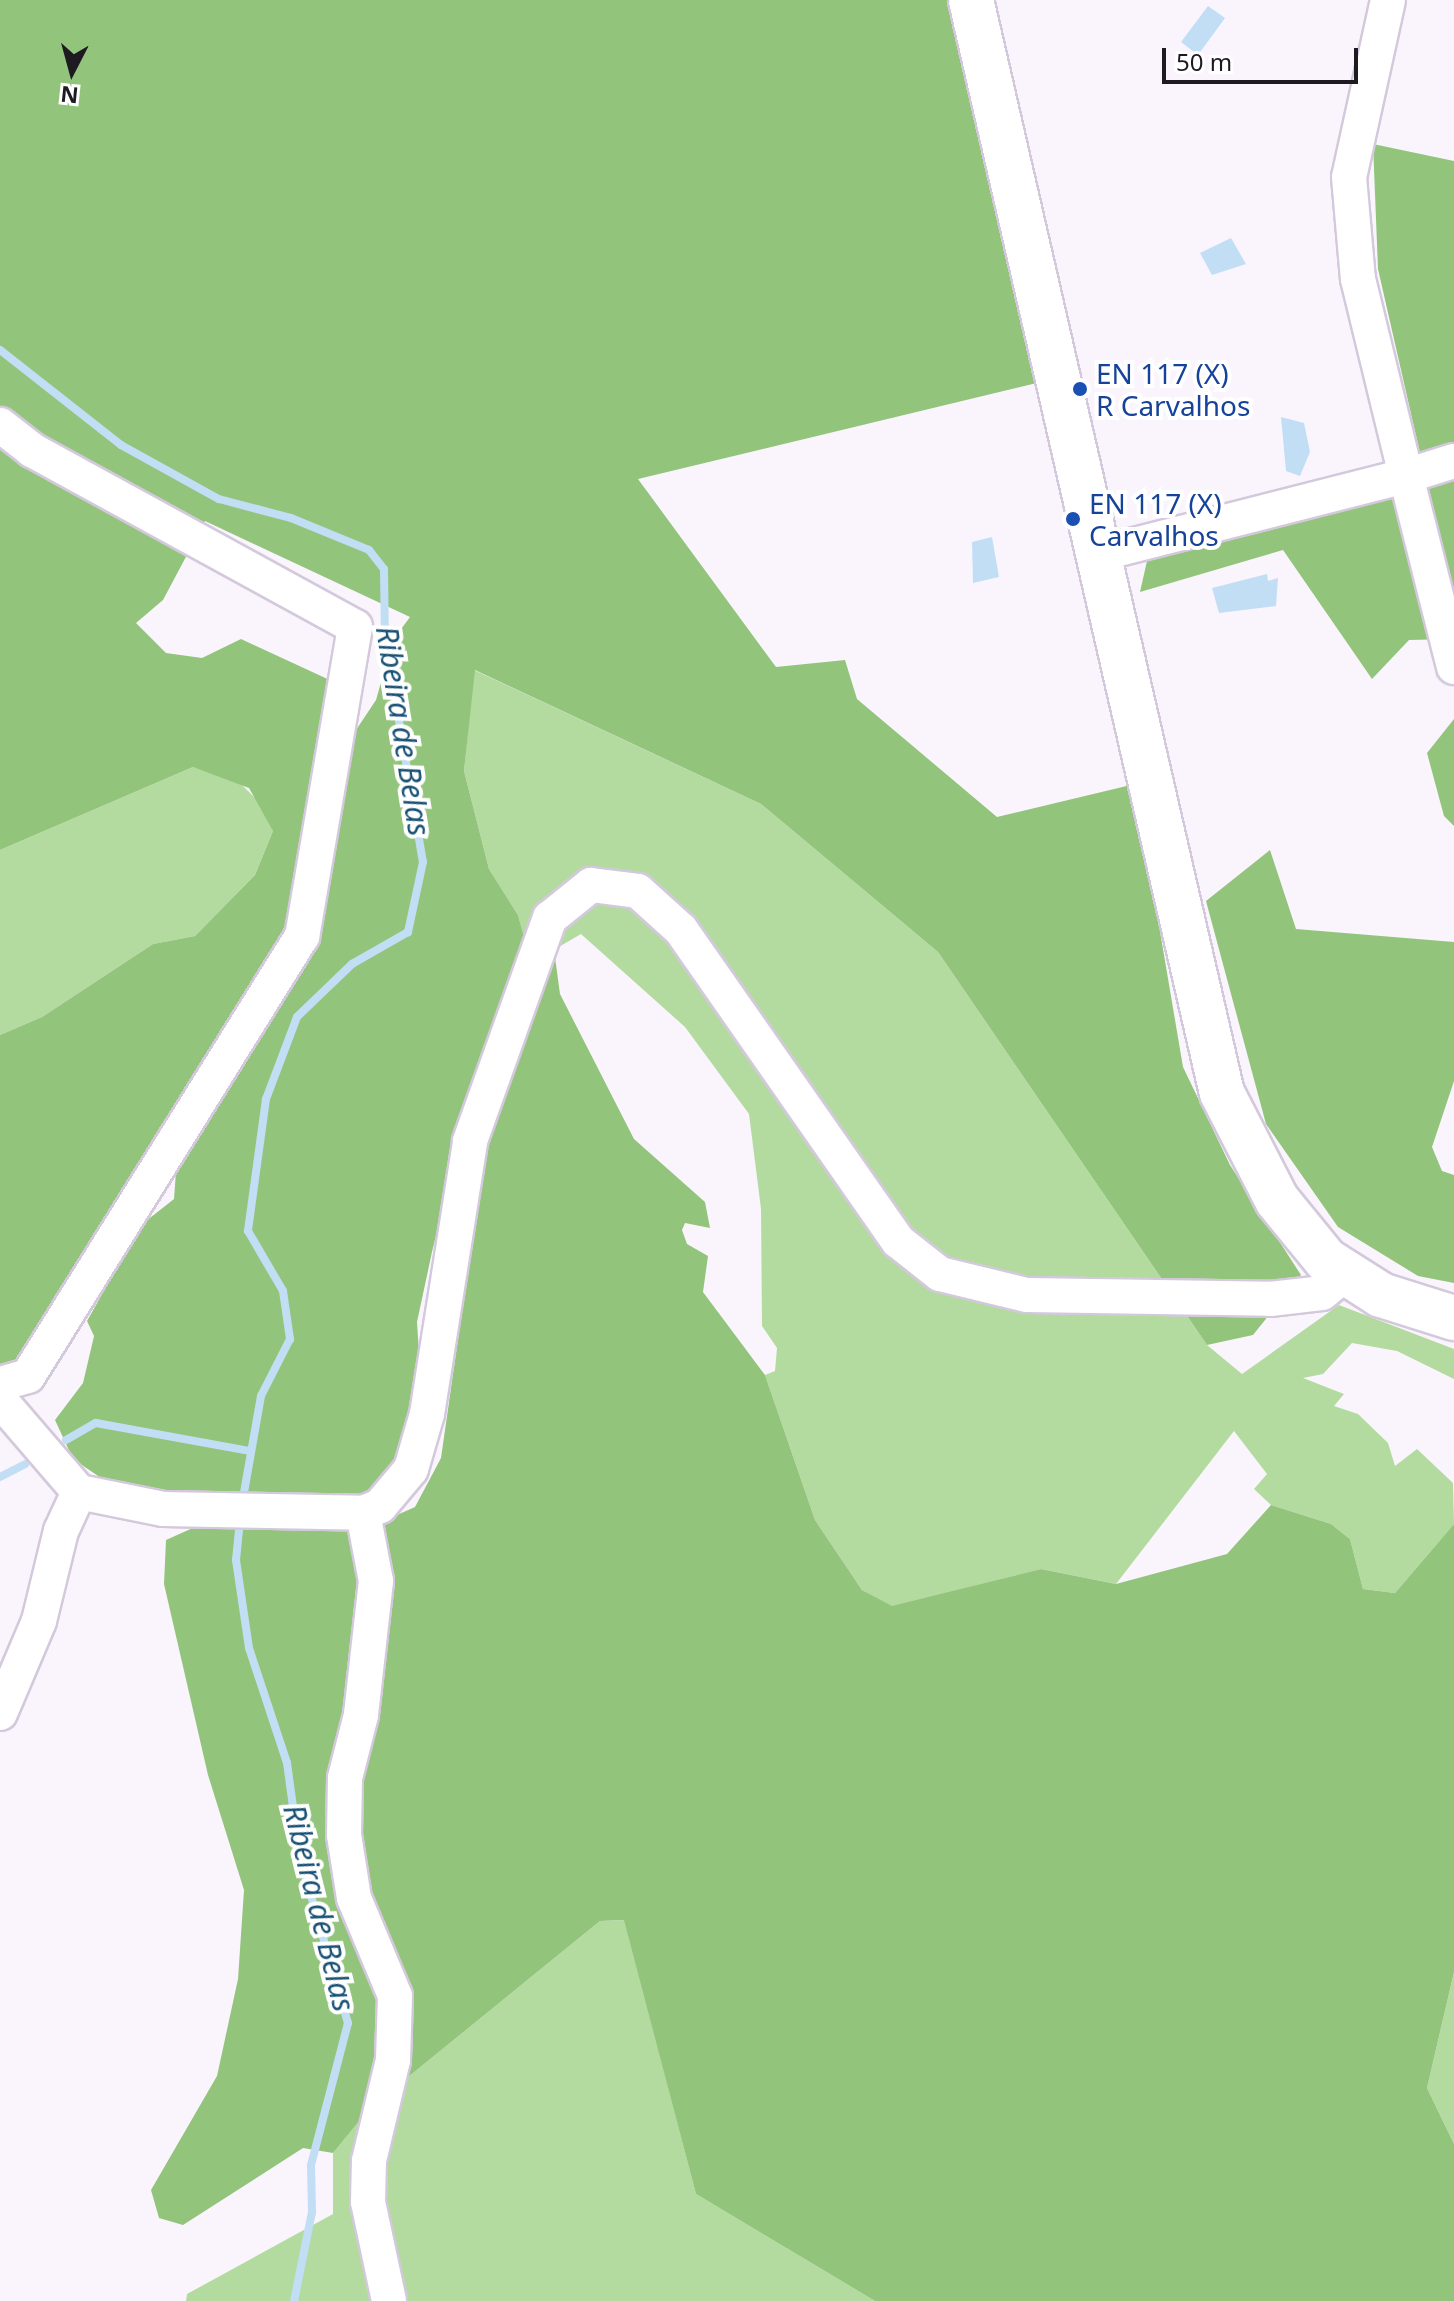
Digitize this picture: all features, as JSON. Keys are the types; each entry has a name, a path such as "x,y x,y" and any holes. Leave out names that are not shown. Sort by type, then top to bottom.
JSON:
{"main road":[{"path":"971,0 1222,1093 1277,1200 1344,1275 1454,1318"}],"street":[{"path":"1388,0 1349,177 1358,279 1454,667"},
{"path":"0,425 32,450 355,627 302,936 28,1376 0,1384"},
{"path":"1099,554 1454,461"},
{"path":"0,1400 79,1492 163,1509 363,1513 380,1506 411,1469 427,1414 470,1141 550,918 591,885 638,891 681,930 898,1241 940,1274 1027,1295 1270,1299 1322,1293 1344,1275"},
{"path":"0,1713 39,1621 61,1531 79,1492"},
{"path":"363,1513 376,1581 361,1715 345,1778 344,1835 354,1898 395,1996 393,2060 369,2161 368,2202 389,2301"}],"green space":[{"path":"0,0 951,0 1045,381 638,479 776,667 845,660 857,699 997,817 1135,784 1183,1067 1230,1165 1301,1275 1253,1335 1207,1345 938,952 761,804 475,670 464,771 489,869 518,915 528,951 455,1158 417,1322 421,1383 398,1472 357,1498 156,1495 107,1482 73,1459 55,1420 83,1383 94,1336 87,1321 141,1225 174,1199 177,1158 282,996 352,736 376,700 393,640 410,617 205,521 163,600 136,623 166,653 202,658 241,639 334,682 293,928 57,1316 17,1359 0,1364 0,1035 42,1017 153,944 195,936 255,875 273,831 249,788 193,767 0,850"},
{"path":"1373,144 1454,161 1454,639 1409,640 1372,679 1283,550 1140,592 1149,552 1427,484 1378,269"},
{"path":"474,670 761,804 938,952 1207,1345 1242,1374 1339,1305 1454,1349 1454,1379 1397,1351 1352,1343 1323,1374 1303,1378 1344,1394 1334,1406 1358,1414 1388,1443 1395,1466 1417,1449 1453,1483 1454,1524 1395,1593 1363,1589 1350,1539 1331,1524 1271,1505 1254,1489 1267,1474 1234,1431 1116,1584 1041,1569 892,1607 862,1590 815,1520 765,1375 775,1371 777,1348 762,1326 761,1209 749,1114 685,1027 581,934 557,948 528,951 518,915 489,869 464,771"},
{"path":"1454,719 1454,826 1444,816 1427,753"},
{"path":"193,767 235,778 267,810 273,831 255,875 195,936 153,944 42,1017 0,1035 0,850"},
{"path":"1270,850 1296,929 1454,942 1454,1081 1432,1147 1442,1171 1454,1175 1454,1283 1418,1276 1338,1227 1266,1124 1206,901"},
{"path":"555,957 560,994 634,1139 705,1202 710,1228 685,1223 682,1230 687,1244 708,1256 703,1292 765,1375 815,1520 862,1590 892,1606 1041,1569 1116,1584 1227,1554 1271,1505 1331,1524 1350,1539 1363,1589 1395,1593 1454,1524 1454,1972 1427,2088 1454,2144 1454,2301 875,2301 696,2194 624,1920 600,1921 370,2108 333,2153 303,2148 183,2225 159,2218 151,2190 217,2076 238,1979 244,1890 208,1775 164,1584 166,1540 215,1518 327,1523 354,1534 415,1507 441,1458 485,1150"},
{"path":"625,1920 696,2194 875,2301 186,2301 187,2294 333,2214 333,2153 370,2108 600,1921"},
{"path":"1454,1972 1454,2144 1427,2088"}],"water":[{"path":"1208,6 1225,18 1198,55 1181,42"},
{"path":"1231,238 1246,264 1212,275 1200,253"},
{"path":"1281,417 1304,423 1310,452 1300,476 1286,471"},
{"path":"992,537 999,577 973,583 972,542"},
{"path":"1267,574 1268,581 1278,578 1276,606 1219,613 1212,588"}],"waterway":[{"name":"Ribeira de Belas","path":"0,350 121,445 219,499 291,518 369,550 384,569 385,638 423,862 408,932 352,964 297,1017 266,1099 248,1231 283,1291 290,1339 261,1396 243,1498"},
{"path":"66,1440 96,1423 250,1451"},
{"path":"0,1477 25,1464"},
{"name":"Ribeira de Belas","path":"240,1520 236,1560 249,1648 287,1763 300,1858 348,2023 311,2165 312,2212 294,2301"}],"place":[{"name":"EN 117 (X) R Carvalhos","path":"1080,389"},
{"name":"EN 117 (X) Carvalhos","path":"1073,519"}]}
